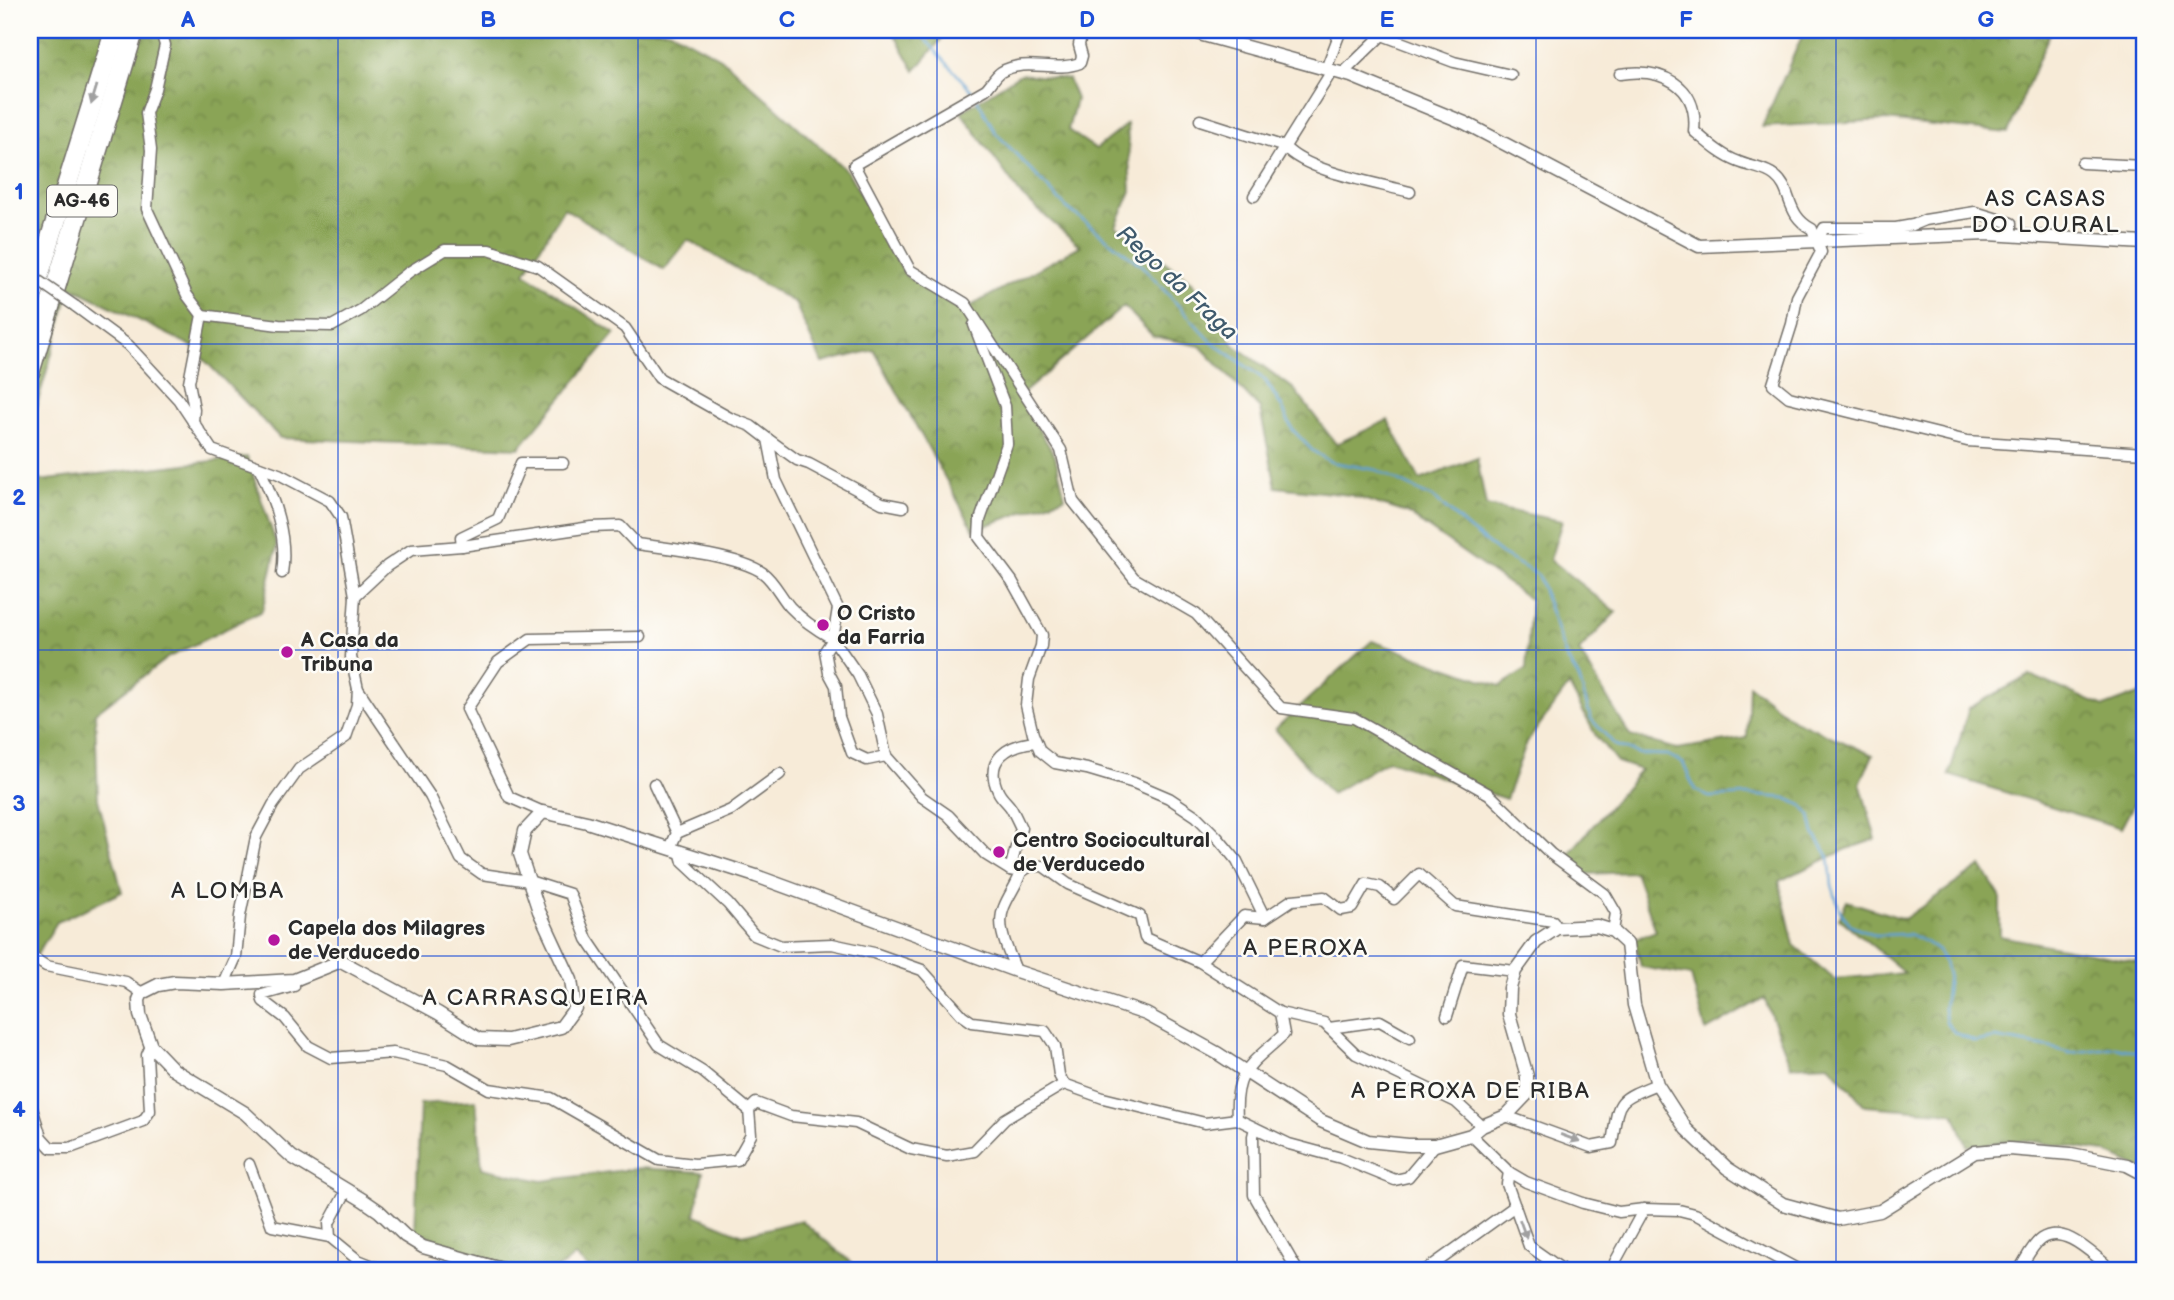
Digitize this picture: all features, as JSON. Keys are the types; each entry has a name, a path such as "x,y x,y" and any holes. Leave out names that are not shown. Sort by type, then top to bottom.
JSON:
{"highway":[{"name":"AG-46","path":"30,304 115,30"},
{"name":"AG-46","path":"30,371 134,30"}],"street":[{"path":"157,30 161,32 164,45 155,89 146,113 151,150 147,209 187,295 202,315 279,324 332,326 361,310 409,272 445,250 489,250 538,266 625,328 659,378 719,412 751,426 797,460 882,503 903,507"},
{"path":"1082,30 1080,63 1069,68 1027,64 1000,72 986,89 853,165 911,270 965,303 1061,450 1073,501 1134,578 1196,614 1281,708 1354,718 1489,794 1551,854 1605,894 1616,914 1614,931"},
{"path":"1193,30 1333,71 1465,123 1699,246 1988,234 2144,243"},
{"path":"1333,71 1341,30"},
{"path":"1254,196 1333,71 1379,32 1454,62 1511,75"},
{"path":"1620,74 1655,73 1678,86 1692,103 1694,131 1728,157 1777,177 1793,212 1802,224 1812,229 1821,252 1797,297 1792,324 1773,384 1789,397 1967,441 2144,453"},
{"path":"1200,120 1285,146 1294,157 1315,166 1410,192"},
{"path":"2082,163 2144,166"},
{"path":"1817,241 1824,228 1896,228 1975,212 2011,222 2011,235"},
{"path":"30,275 128,345 178,399 212,450 279,474 330,501 341,517 355,596 351,657 358,689 357,705 346,737 299,769 273,805 256,837 240,916 236,957 224,984"},
{"path":"965,303 1005,406 1007,444 980,520 979,537 1012,581 1042,635 1029,679 1026,705 1040,751 1055,763 1134,783 1169,798 1196,816 1237,861 1265,918"},
{"path":"193,422 194,410 189,382 202,315"},
{"path":"768,439 776,480 838,608 833,639 825,652 829,673 836,686 839,717 852,753 867,760 887,756"},
{"path":"462,546 461,537 498,519 521,463 563,463"},
{"path":"259,467 272,494 285,554 282,573"},
{"path":"355,596 387,566 411,550 462,546 591,527 620,526 638,544 734,561 764,573 790,607 833,639 858,675 877,714 887,756 922,797 947,814 986,855 1016,871 1030,866 1043,866 1068,884 1140,916 1145,939 1200,962 1280,1013 1324,1023 1356,1054 1456,1102 1482,1126"},
{"path":"640,636 530,639 498,662 467,709 509,797 543,812 587,821 756,876 1017,971 1146,1014 1244,1071 1321,1121 1368,1141 1435,1145 1471,1135 1482,1126 1506,1116 1527,1094 1527,1076 1510,1014 1510,988 1515,971 1536,942 1557,928 1597,926 1614,931 1627,944 1634,1005 1657,1084 1685,1129 1727,1168 1783,1204 1838,1219 1880,1210 1975,1152 2009,1149 2071,1154 2127,1165 2144,1174"},
{"path":"294,980 294,986 262,995 263,1001 285,1018 308,1046 331,1058 393,1053 447,1065 489,1090 551,1098 659,1160 695,1164 737,1160 751,1135 749,1110 703,1072 659,1045 587,939 570,894 529,881 482,874 461,859 430,796 358,689"},
{"path":"1017,971 1000,925 1004,907 1017,886 1021,828 1010,806 999,794 993,778 995,763 1006,750 1021,743 1037,742"},
{"path":"677,832 730,810 780,774"},
{"path":"654,784 677,832 675,850 682,862 728,904 754,935 781,946 832,944 874,953 922,970 962,1015 972,1022 1045,1031 1055,1046 1059,1075 1064,1084 1103,1098 1205,1123 1237,1118 1289,1144 1341,1158 1395,1180 1408,1177 1435,1145"},
{"path":"505,1270 423,1247 405,1236 379,1211 292,1157 245,1113 174,1070 151,1046 140,1014 139,1000 142,993 158,985 175,982 224,984 294,980 341,961 438,1013 479,1039 508,1040 561,1027 575,1008 571,980 539,911 520,854 525,831 543,812"},
{"path":"1200,962 1244,916 1265,918 1292,900 1324,897 1341,911 1352,908 1366,884 1380,887 1394,899 1419,874 1455,906 1553,922 1557,928"},
{"path":"30,956 46,966 126,982 142,993"},
{"path":"1447,1016 1463,965 1515,971"},
{"path":"1237,1118 1236,1095 1244,1071 1284,1034 1280,1013"},
{"path":"1329,1028 1380,1021 1410,1038"},
{"path":"30,1102 41,1137 51,1148 70,1148 143,1121 150,1111 148,1055 151,1046"},
{"path":"749,1110 756,1103 791,1116 856,1123 911,1149 947,1156 974,1151 1005,1119 1064,1084"},
{"path":"1506,1116 1577,1139 1591,1147 1612,1143 1619,1104 1626,1096 1657,1084"},
{"path":"1255,1128 1254,1195 1297,1270"},
{"path":"1471,1135 1509,1172 1526,1182 1583,1203 1619,1212 1644,1209 1679,1210 1695,1214 1799,1270"},
{"path":"249,1164 272,1226 330,1237 360,1265 383,1270"},
{"path":"1509,1172 1507,1184 1530,1246 1563,1270"},
{"path":"330,1237 329,1223 347,1190"},
{"path":"1426,1270 1515,1206"},
{"path":"1615,1262 1644,1209"},
{"path":"2019,1270 2040,1239 2054,1235 2071,1238 2104,1262"}],"green space":[{"path":"30,30 669,30 721,58 848,172 906,276 962,311 1080,246 1022,196 961,112 1020,74 1068,79 1076,99 1068,130 1096,149 1127,124 1131,191 1116,226 1192,282 1234,345 1294,389 1336,444 1388,420 1420,480 1477,458 1486,506 1562,521 1550,560 1616,612 1579,651 1630,736 1677,749 1747,738 1749,685 1792,719 1873,755 1860,783 1876,839 1847,849 1779,881 1794,945 1834,979 1905,973 1839,918 1847,901 1904,919 1981,866 2000,896 2000,936 2144,963 2144,1170 2105,1152 2022,1140 1967,1146 1954,1113 1865,1106 1829,1064 1791,1066 1764,998 1706,1031 1691,976 1641,967 1635,939 1656,931 1635,872 1586,874 1567,856 1641,770 1617,762 1596,736 1569,685 1527,742 1506,799 1388,760 1331,794 1275,729 1372,641 1500,686 1526,670 1531,600 1407,513 1350,495 1276,487 1260,409 1200,346 1153,336 1124,306 1019,397 1055,456 1065,497 974,530 874,350 822,363 795,303 688,240 664,270 564,208 525,273 615,334 519,448 280,438 190,345 71,287 30,429"},
{"path":"892,30 949,30 915,71"},
{"path":"1794,30 2051,30 2008,133 1886,120 1762,127 1802,36"},
{"path":"247,457 277,546 262,611 167,658 95,713 98,799 122,892 57,922 30,966 30,482"},
{"path":"2030,675 2104,707 2144,692 2144,785 2121,828 1949,775 1969,708"},
{"path":"476,1100 482,1168 542,1181 639,1168 703,1172 695,1215 743,1235 801,1220 860,1270 590,1270 575,1256 555,1269 536,1271 501,1265 415,1232 420,1104"}],"waterway":[{"name":"Rego da Fraga","path":"917,30 973,92"},
{"name":"Rego da Fraga","path":"977,99 996,133 1066,207 1141,265 1211,341 1265,380 1292,429 1313,451 1331,462 1377,470 1435,499 1501,554 1538,575 1566,657 1579,678 1591,719 1615,745 1640,754 1668,755 1683,763 1695,790 1709,797 1750,795 1786,798 1803,806 1810,815 1814,833 1829,857 1832,885 1840,911 1851,925 1875,935 1909,934 1938,951 1948,974 1944,1009 1946,1021 1954,1032 1975,1042 1995,1038 2070,1053 2116,1047 2144,1054"}],"place":[{"name":"O Cristo da Farria","path":"823,625"},
{"name":"A Casa da Tribuna","path":"287,652"},
{"name":"Centro Sociocultural de Verducedo","path":"999,852"},
{"name":"Capela dos Milagres de Verducedo","path":"274,940"}],"district":[{"name":"AS CASAS DO LOURAL","path":"2046,212"},
{"name":"A LOMBA","path":"228,891"},
{"name":"A PEROXA","path":"1306,948"},
{"name":"A CARRASQUEIRA","path":"536,998"},
{"name":"A PEROXA DE RIBA","path":"1471,1091"}]}
